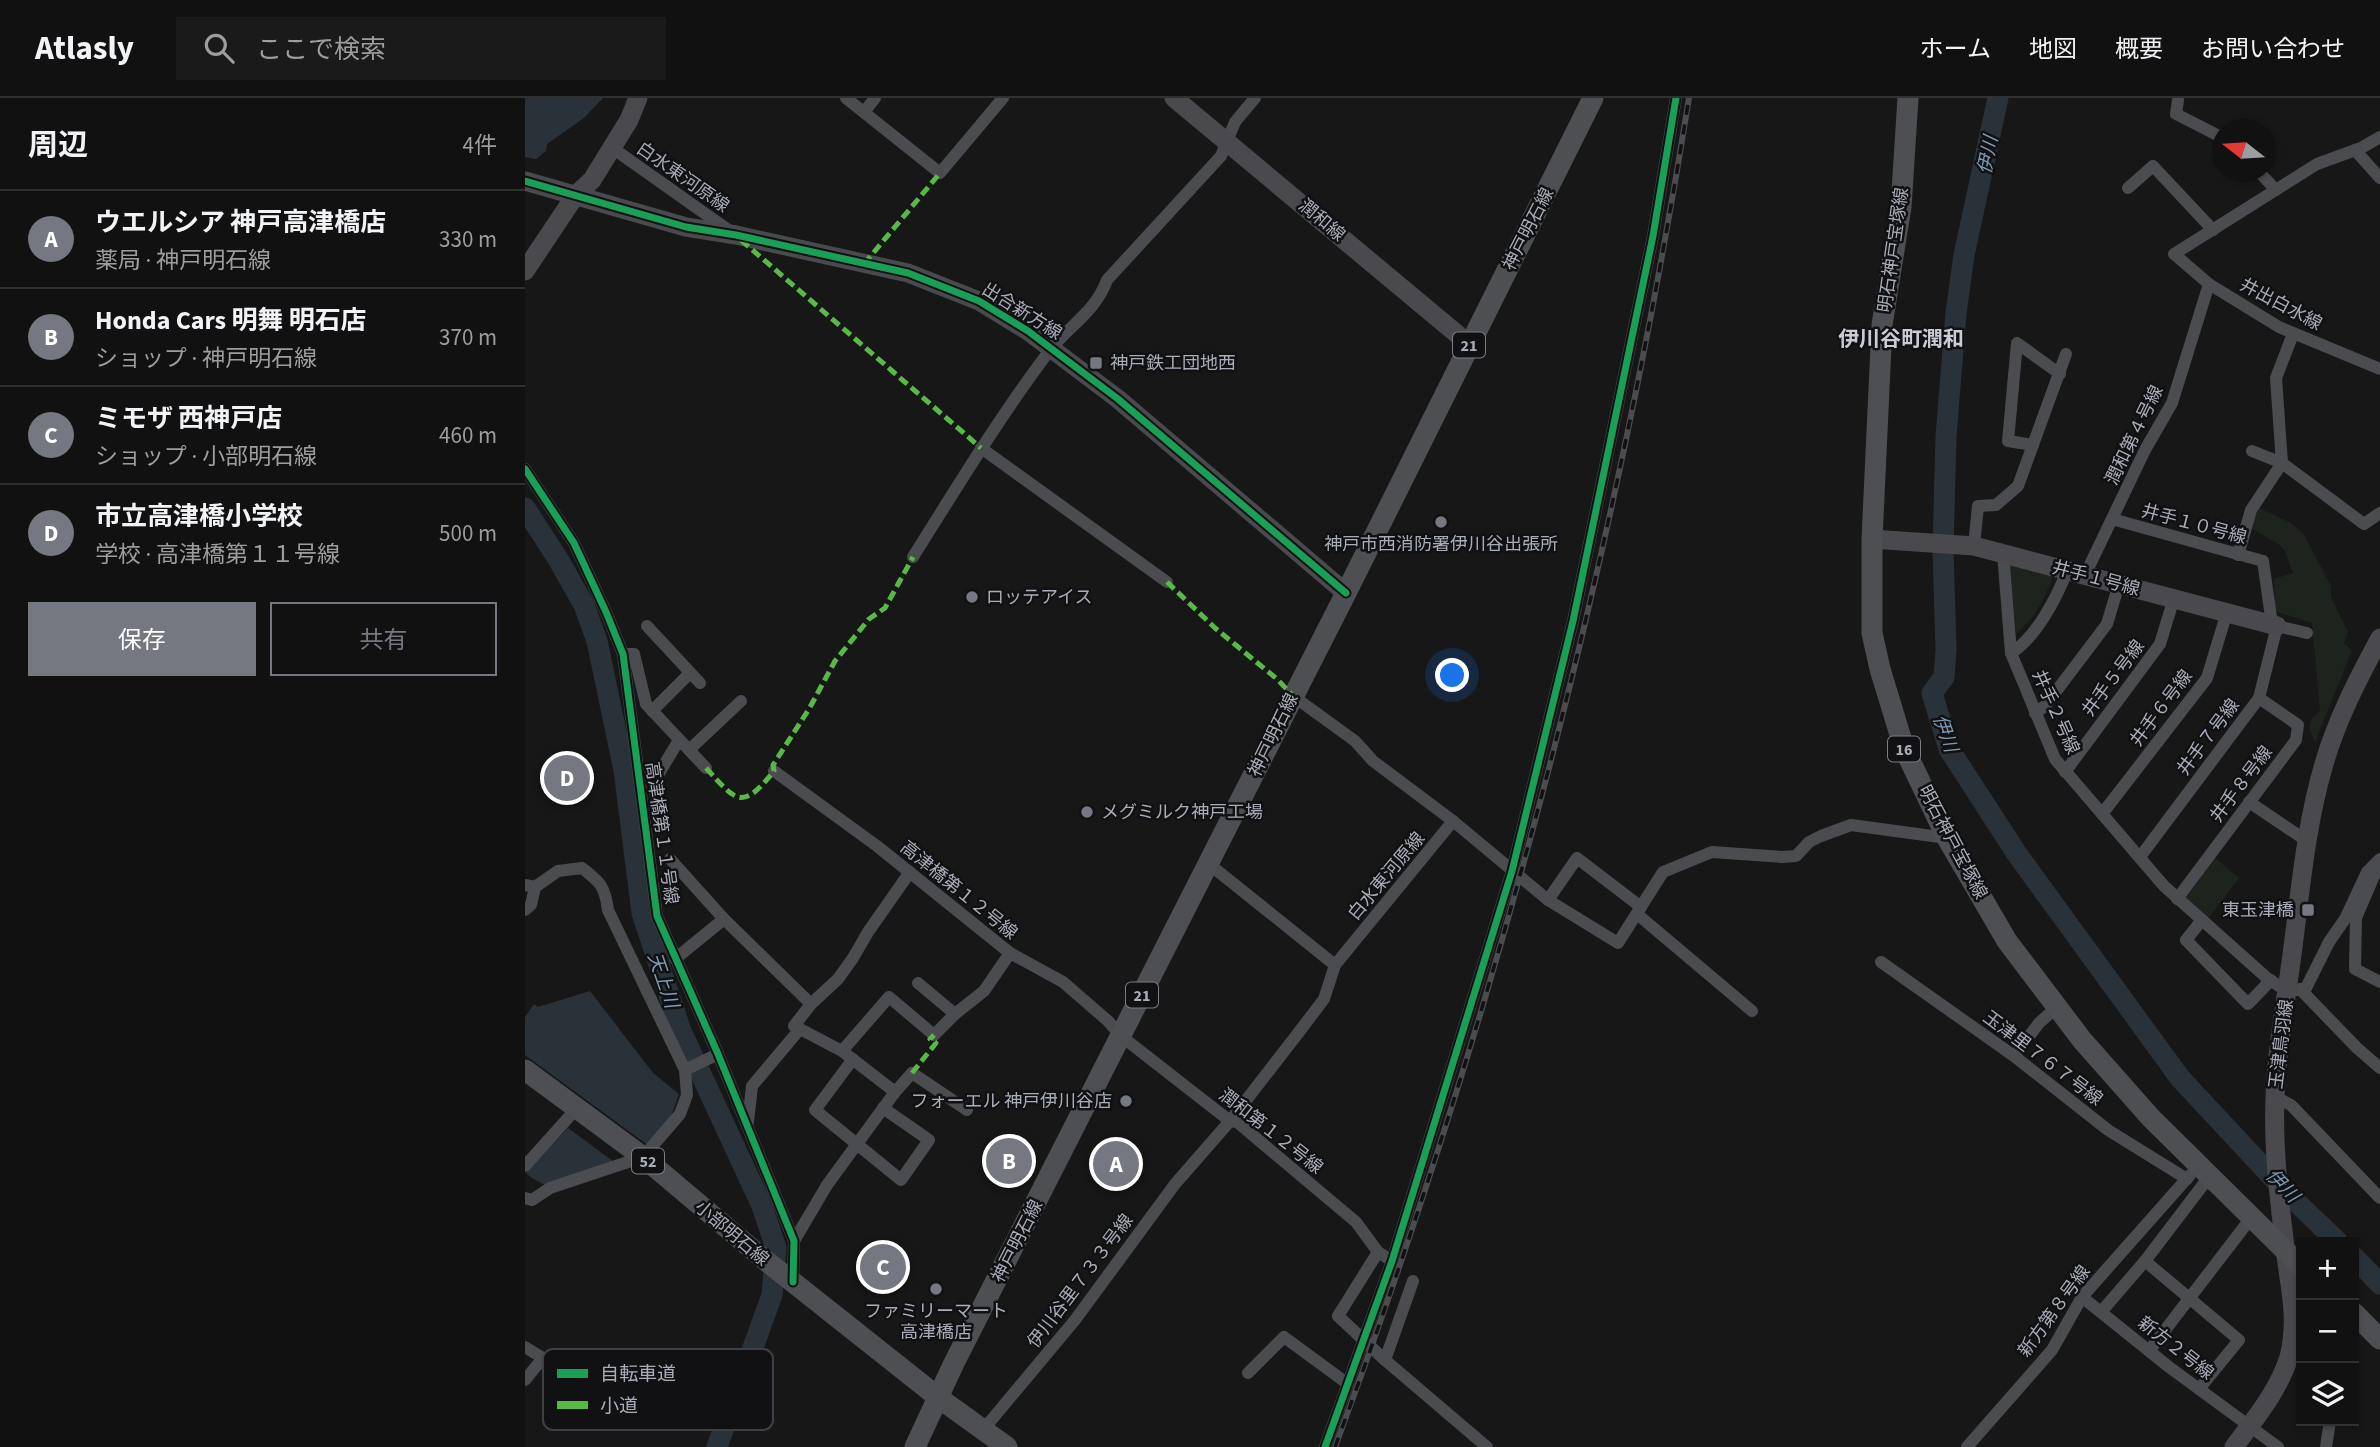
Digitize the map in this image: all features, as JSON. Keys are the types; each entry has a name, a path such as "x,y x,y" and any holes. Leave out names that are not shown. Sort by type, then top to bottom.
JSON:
{"main road":[{"name":"神戸明石線","path":"915,1447 954,1363 1346,593 1593,98"},
{"name":"明石神戸宝塚線","path":"1908,98 1901,207 1882,325 1873,633 1879,669 1904,748 1947,838 2007,941 2082,1040 2198,1174 2251,1218 2296,1261"},
{"name":"小部明石線","path":"525,1070 643,1157 765,1261 1004,1446"},
{"path":"2359,1318 2380,1339"}],"street":[{"path":"525,271 575,196 592,180 629,120 638,98"},
{"path":"846,98 940,173 1003,98"},
{"path":"865,112 875,98"},
{"name":"潤和線","path":"1174,98 1469,344"},
{"path":"913,557 981,448 1052,348 1101,296 1107,280 1221,156 1235,122 1255,98"},
{"path":"1325,1447 1392,1261 1512,872 1573,621 1653,236 1675,98"},
{"path":"2178,100 2176,114 2212,132"},
{"path":"2128,188 2153,166 2213,230 2318,164 2380,137"},
{"name":"白水東河原線","path":"611,148 736,235"},
{"path":"2355,150 2380,178"},
{"name":"出合新方線","path":"525,181 686,227 736,235 908,273 979,301 1052,348 1118,399 1346,593"},
{"path":"2268,182 2276,190"},
{"name":"井出白水線","path":"2213,230 2174,254 2209,284 2293,334 2380,369"},
{"name":"潤和第４号線","path":"2112,519 2145,450 2172,403 2209,284"},
{"path":"2238,555 2251,510 2282,463 2276,379 2293,334"},
{"path":"2033,445 2008,441 2017,343 2060,374"},
{"path":"1974,546 1978,506 1996,505 2018,486 2066,354"},
{"path":"981,448 1167,582"},
{"path":"2252,451 2282,463 2364,524 2380,513"},
{"name":"高津橋第１１号線","path":"525,469 574,543 607,612 623,654 657,916 718,1054 794,1241 793,1282"},
{"path":"2011,653 2021,647 2112,519"},
{"name":"井手１０号線","path":"2112,519 2263,561 2271,617 2277,626"},
{"name":"井手１号線","path":"1877,539 1974,546 2307,633"},
{"name":"井手２号線","path":"2003,553 2011,653 2055,759 2177,899 2271,980 2294,990 2380,1068"},
{"path":"2035,713 2045,706 2107,624 2119,584"},
{"name":"井手５号線","path":"2065,772 2160,644 2174,598"},
{"name":"井手６号線","path":"2102,814 2207,678 2227,612"},
{"path":"647,626 700,683"},
{"name":"井手７号線","path":"2140,857 2259,698 2277,626"},
{"name":"玉津鳥羽線","path":"2234,1447 2277,1384 2288,1357 2294,1304 2285,1250 2275,1143 2275,1097 2294,990 2307,841 2324,764 2347,701 2380,638"},
{"path":"623,654 633,654 646,704 706,768"},
{"path":"652,711 690,673"},
{"path":"1293,696 1355,741 1373,761 1454,821 1548,900 1618,943 1663,872 1712,852 1796,856 1809,842 1851,824 1947,838"},
{"name":"井手８号線","path":"2177,899 2296,740 2298,725 2259,698"},
{"path":"689,750 741,701"},
{"path":"658,775 680,740"},
{"name":"高津橋第１２号線","path":"774,771 910,872 1010,953 1063,982 1108,1021 1121,1037"},
{"path":"2249,802 2307,841"},
{"name":"白水東河原線","path":"1230,1121 1324,999 1335,965 1454,821"},
{"path":"1548,900 1577,858 1752,1011"},
{"path":"670,859 724,919 811,1004"},
{"path":"2294,990 2306,988 2329,942 2345,919 2367,872 2380,859"},
{"path":"1209,864 1335,965"},
{"path":"525,910 531,905 530,886 558,871 582,868 599,882 605,892 608,910 685,1070 687,1095 680,1114 643,1157 550,1188 532,1200 525,1198"},
{"path":"2380,869 2374,876 2356,918 2355,969 2380,982"},
{"path":"895,1093 842,1051 794,1026 811,1004 838,979 910,872"},
{"path":"675,959 724,919"},
{"path":"2202,920 2186,940 2248,1004 2271,980"},
{"path":"842,1051 889,997 934,1035 984,991 1010,953"},
{"name":"玉津里７６７号線","path":"1881,962 2014,1056 2108,1130 2198,1174"},
{"path":"918,982 955,1014"},
{"path":"2014,1056 2039,1023 2057,1007"},
{"path":"748,1126 752,1086 800,1029"},
{"name":"潤和第１２号線","path":"1121,1037 1230,1121 1237,1122 1356,1222 1378,1252 1392,1261"},
{"path":"685,1070 718,1054"},
{"path":"853,1059 815,1110 901,1180 929,1140 883,1108"},
{"path":"794,1241 827,1185 912,1073 967,1110"},
{"path":"2275,1097 2291,1105 2380,1198"},
{"path":"525,1166 577,1108"},
{"name":"伊川谷里７３３号線","path":"983,1430 1075,1320 1175,1184 1230,1121"},
{"path":"2101,1312 2145,1261 2198,1174"},
{"name":"新方第８号線","path":"1967,1447 2052,1350 2082,1297 2198,1174"},
{"path":"2149,1351 2251,1218"},
{"path":"1378,1252 1338,1316 1487,1447"},
{"path":"2145,1261 2239,1340 2199,1389"},
{"path":"1385,1360 1413,1281"},
{"name":"新方２号線","path":"2082,1297 2149,1351 2278,1447"},
{"path":"1248,1373 1284,1337 1348,1384"},
{"path":"525,1347 543,1358"},
{"path":"525,1380 543,1366"},
{"path":"2326,1447 2329,1426"}],"shaded area":[{"path":"525,98 603,98 584,118 547,144 546,151 536,159 525,157"},
{"path":"2259,508 2289,522 2303,533 2331,586 2331,597 2348,632 2344,643 2352,651 2315,742 2310,722 2320,711 2312,623 2275,611 2274,579 2293,573 2283,547 2250,527"},
{"path":"2012,562 2053,575 2039,608 2016,634 2009,566"},
{"path":"2215,858 2239,878 2208,919 2186,898"},
{"path":"590,991 653,1073 679,1094 671,1116 649,1146 525,1055 525,1017 534,1004 538,1007"},
{"path":"568,1128 614,1162 545,1185 532,1178 526,1173"}],"waterway":[{"name":"伊川","path":"1998,98 1964,255 1956,313 1946,436 1943,549 1946,650 1944,677 1932,693 1949,749 2017,854 2180,1078 2291,1197 2333,1237"},
{"name":"天上川","path":"525,508 584,605 597,641 624,770 642,913 681,1031 762,1206 776,1248 772,1295 752,1349"},
{"name":"伊川","path":"2359,1262 2380,1284"},
{"name":"天上川","path":"717,1447 723,1430"}],"railway":[{"path":"1335,1447 1394,1283 1448,1117 1499,950 1545,781 1588,611 1626,441 1689,98"}],"marked path":[{"path":"864,264 940,173"},
{"path":"741,240 981,448"},
{"path":"706,768 725,788 740,797 747,797 763,784 774,771 773,765 809,709 835,661 869,619 885,608 913,557"},
{"path":"1167,582 1293,696"},
{"path":"912,1073 936,1043 930,1039 934,1035"}],"cycle path":[{"path":"1325,1447 1392,1261 1512,871 1573,621 1653,236 1676,98"},
{"path":"525,181 686,227 736,235 908,273 979,301 1028,331 1118,399 1346,593"},
{"path":"525,469 574,543 623,654 657,916 718,1054 794,1241 793,1282"}],"place":[{"name":"神戸鉄工団地西","path":"1096,363"},
{"name":"神戸市西消防署伊川谷出張所","path":"1441,522"},
{"name":"ロッテアイス","path":"972,597"},
{"name":"市立高津橋小学校","path":"567,778"},
{"name":"メグミルク神戸工場","path":"1087,812"},
{"name":"東玉津橋","path":"2308,910"},
{"name":"フォーエル 神戸伊川谷店","path":"1126,1101"},
{"name":"Honda Cars 明舞 明石店","path":"1009,1161"},
{"name":"ウエルシア 神戸高津橋店","path":"1116,1164"},
{"name":"ミモザ 西神戸店","path":"883,1267"},
{"name":"ファミリーマート 高津橋店","path":"936,1289"}],"district":[{"name":"伊川谷町潤和","path":"1901,339"}]}
